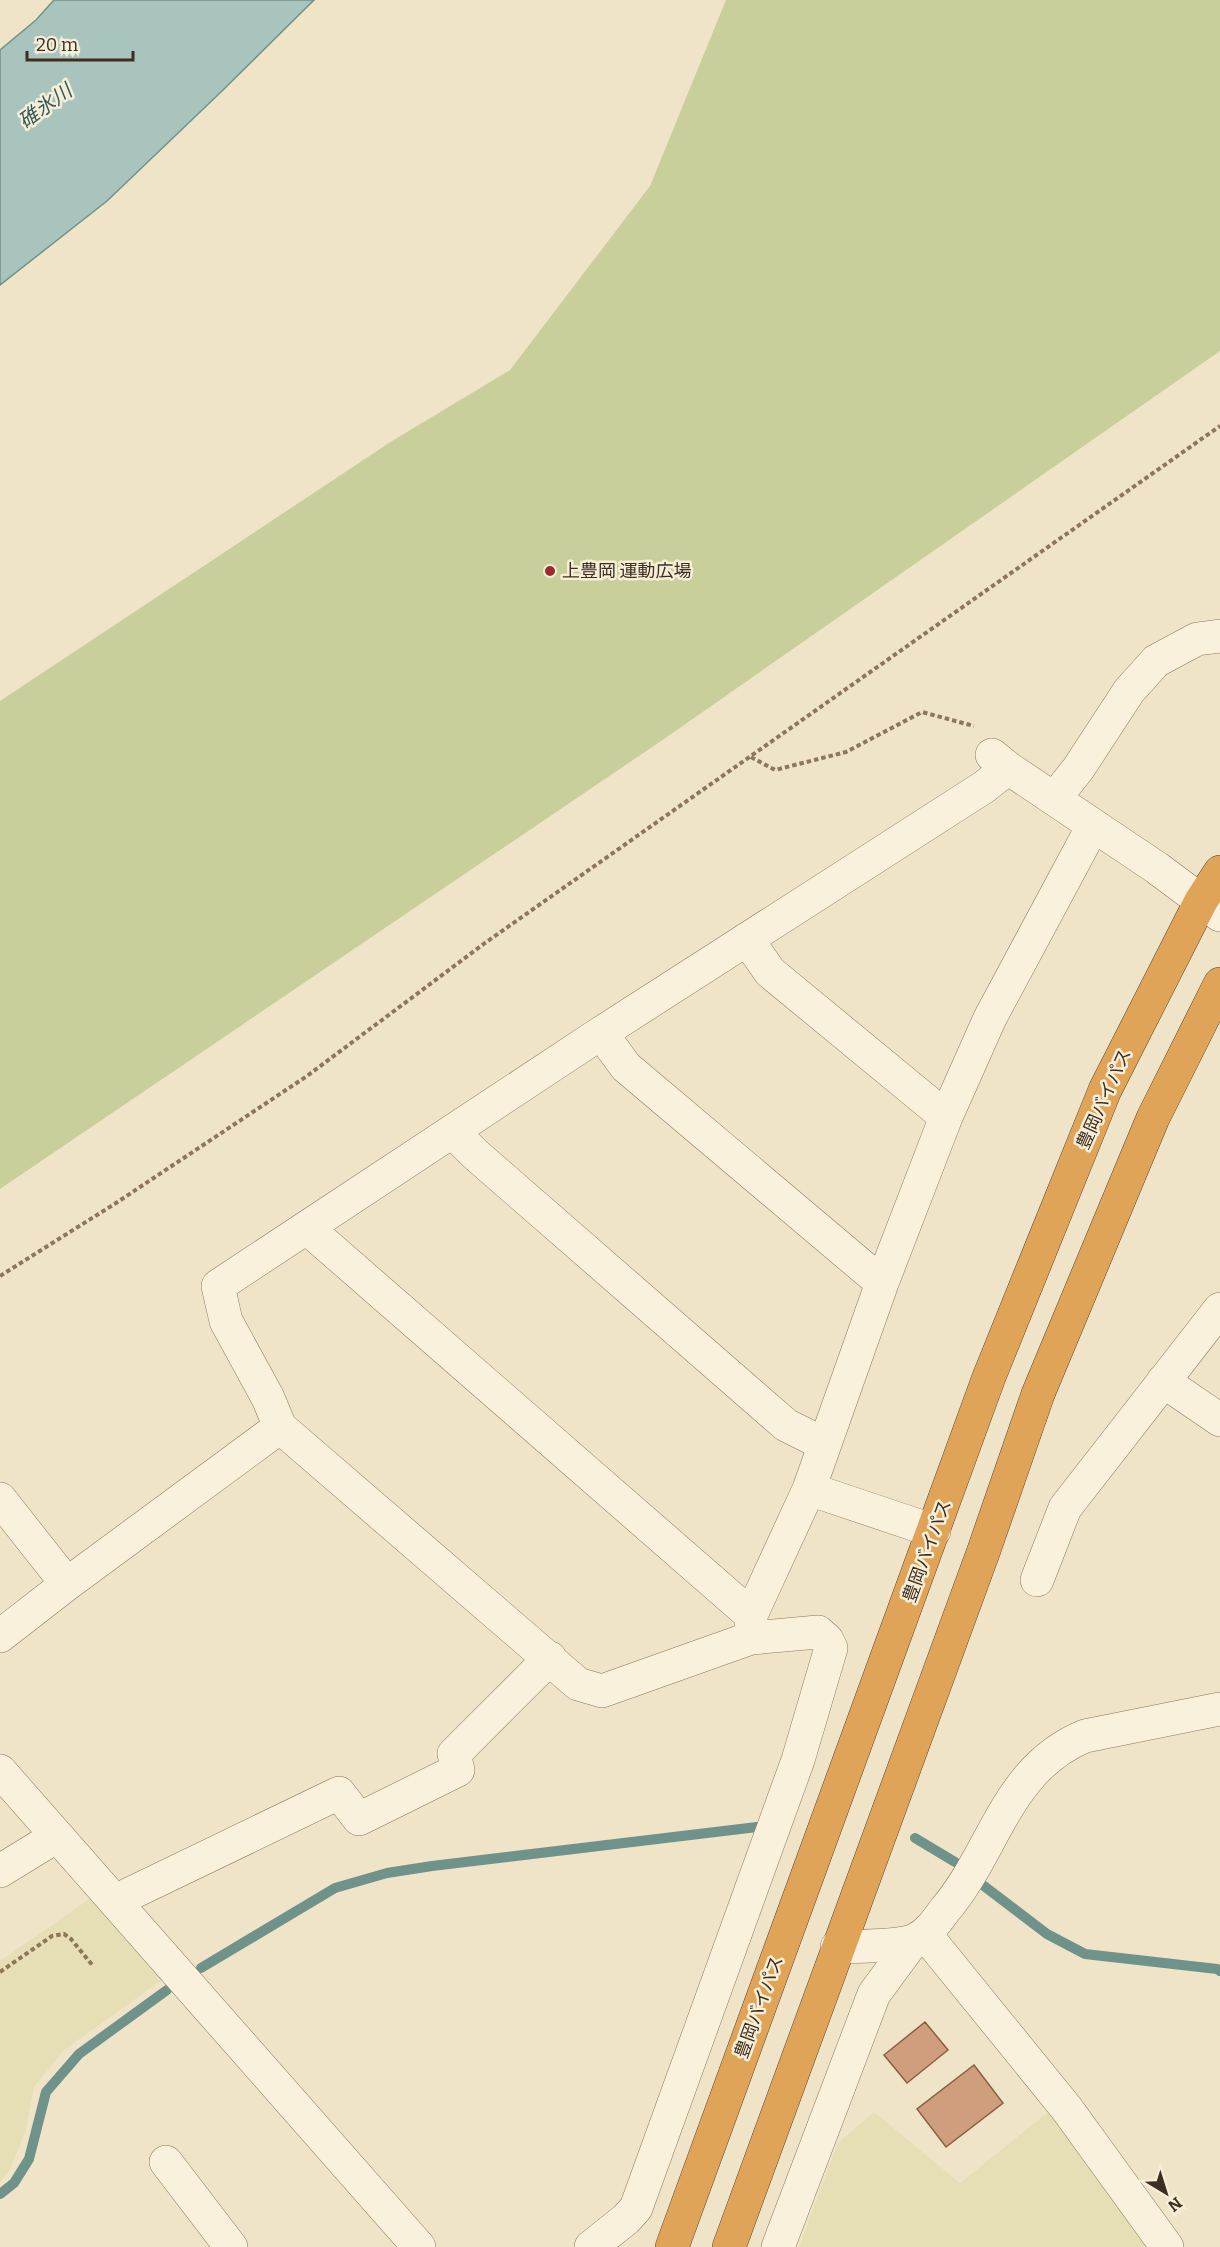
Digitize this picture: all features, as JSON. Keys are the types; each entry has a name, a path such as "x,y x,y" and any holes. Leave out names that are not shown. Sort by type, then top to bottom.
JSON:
{"highway":[{"name":"豊岡バイパス","path":"672,2247 1002,1345 1105,1090 1211,908 1220,872"},
{"path":"729,2247 984,1550 1038,1394 1153,1118 1220,984"}],"street":[{"path":"1054,799 1078,769 1129,691 1156,661 1197,639 1220,636"},
{"path":"591,2247 636,2208 798,1760 831,1648 819,1632 751,1626 602,1691 578,1684 280,1427 268,1398 226,1321 218,1286 601,1033 984,787 1000,762 1157,868 1211,908"},
{"path":"751,1626 809,1489 882,1283 946,1117 990,1018 1093,826"},
{"path":"747,939 770,972 946,1117"},
{"path":"601,1033 626,1066 882,1283"},
{"path":"453,1132 475,1155 786,1425 824,1444"},
{"path":"307,1228 751,1626"},
{"path":"1037,1580 1065,1508 1220,1309"},
{"path":"1163,1382 1220,1420"},
{"path":"0,1636 280,1427"},
{"path":"809,1489 934,1531"},
{"path":"0,1499 67,1584"},
{"path":"115,1901 339,1793 359,1819 458,1770 454,1754 550,1658"},
{"path":"778,2247 874,1994 919,1938 960,1893 1015,1792 1034,1770 1065,1744 1085,1737 1220,1708"},
{"path":"0,1771 419,2247"},
{"path":"0,1872 57,1836"},
{"path":"837,1947 867,1946 919,1938"},
{"path":"919,1938 1067,2109 1167,2247"},
{"path":"166,2162 231,2247"}],"path":[{"path":"0,1276 116,1203 307,1076 485,943 1220,426"},
{"path":"751,757 775,770 846,752 922,712 981,728 1000,762"},
{"path":"0,1972 52,1936 64,1934 71,1939 93,1966"}],"shaded area":[{"path":"95,1895 166,1977 64,2050 34,2087 25,2133 8,2173 0,2182 0,1961"},
{"path":"1052,2109 1153,2247 799,2247 838,2143 874,2112 960,2183"}],"green space":[{"name":"上豊岡 運動広場","path":"726,0 1220,0 1220,351 664,739 0,1189 0,701 392,441 510,370 650,186"}],"water":[{"name":"碓氷川","path":"54,0 314,0 107,201 0,285 0,50 36,20"}],"building":[{"path":"925,2022 948,2050 907,2083 884,2055"},
{"path":"974,2065 1003,2103 946,2147 917,2109"}],"waterway":[{"path":"201,1968 335,1888 387,1873 757,1827"},
{"path":"915,1838 955,1862"},
{"path":"984,1886 1047,1934 1085,1954 1220,1971"},
{"path":"0,2194 14,2183 29,2159 46,2092 79,2054 167,1990"}],"place":[{"name":"上豊岡 運動広場","path":"550,571"}]}
